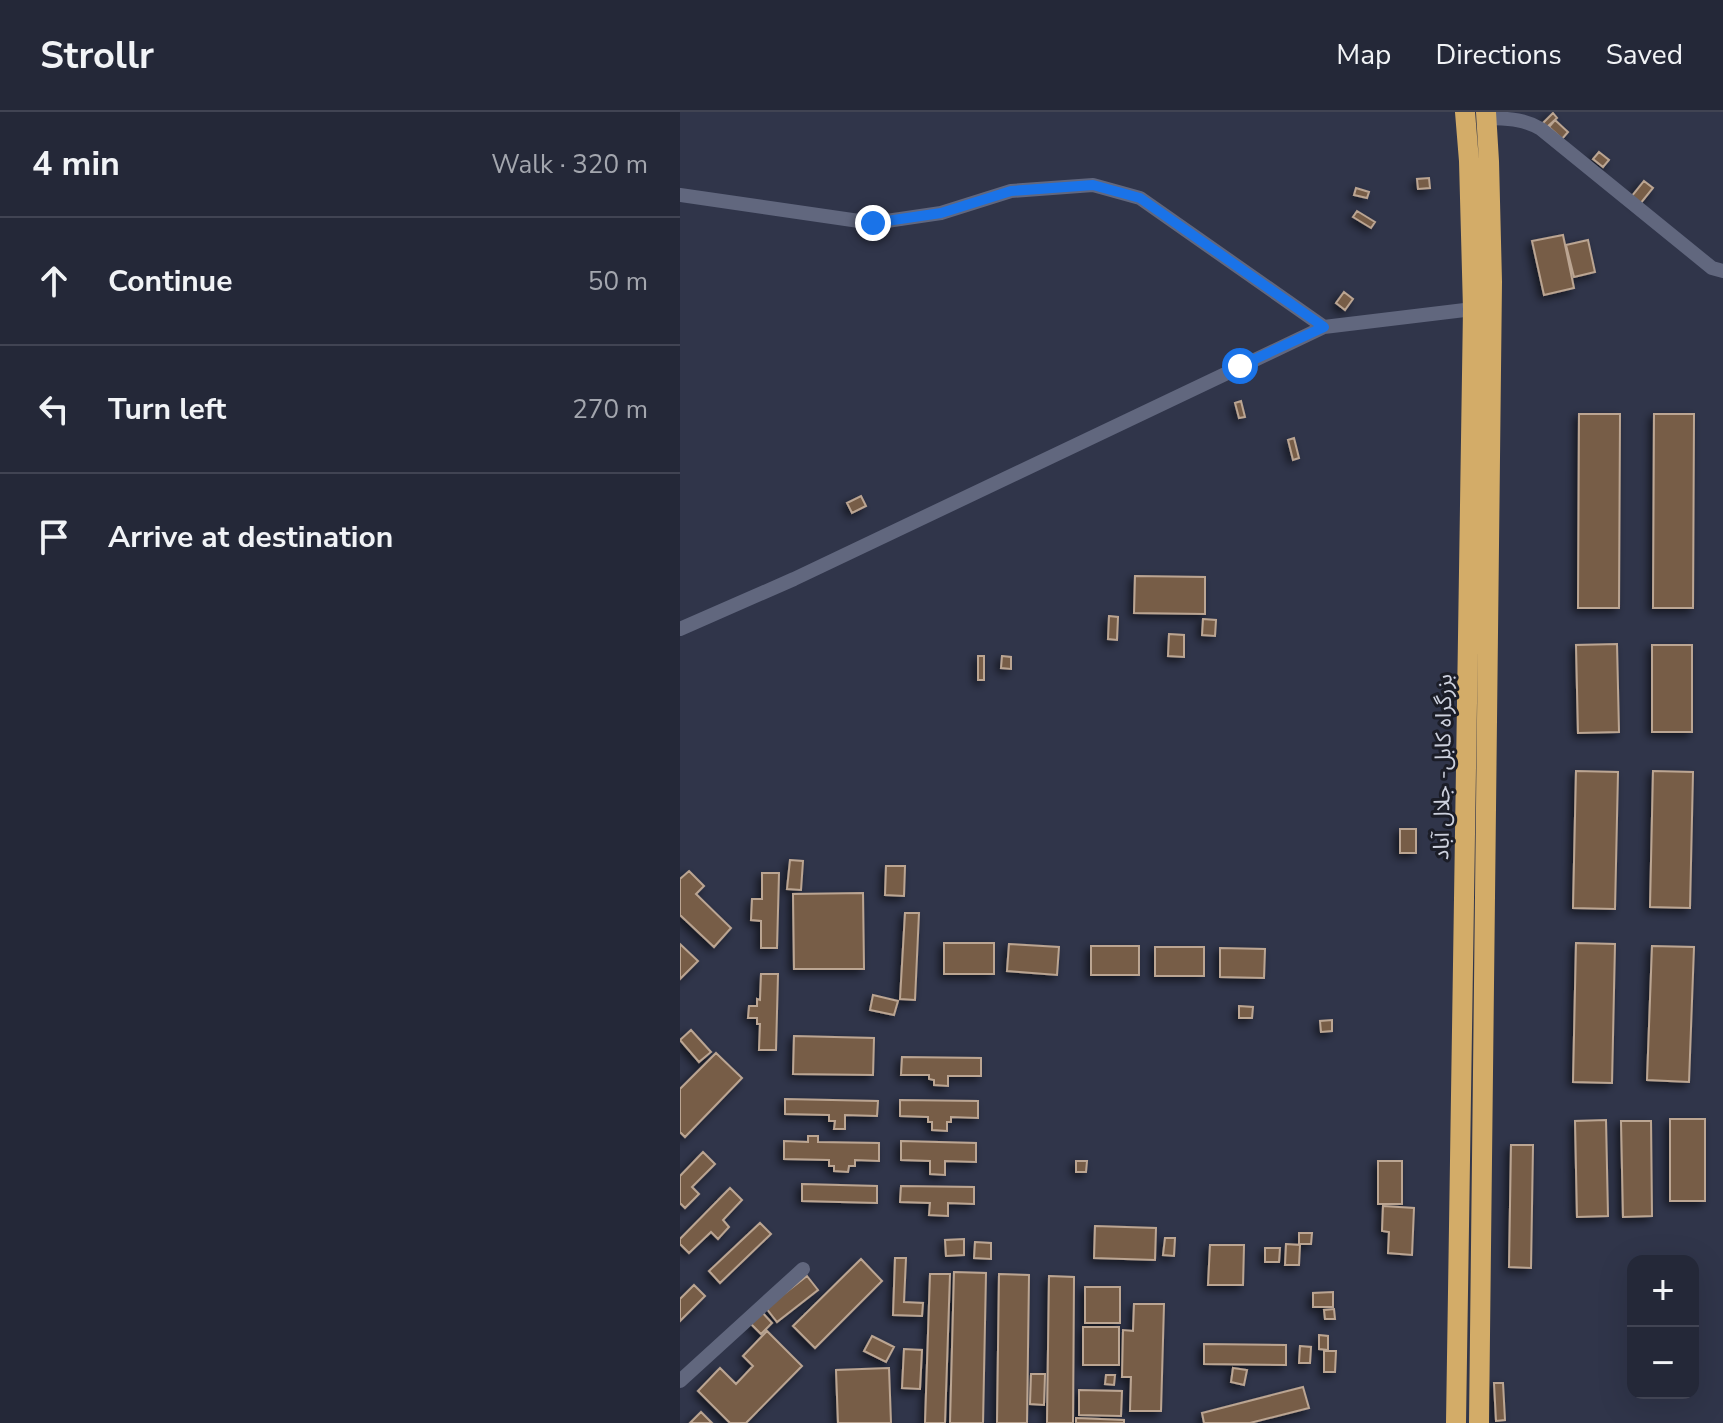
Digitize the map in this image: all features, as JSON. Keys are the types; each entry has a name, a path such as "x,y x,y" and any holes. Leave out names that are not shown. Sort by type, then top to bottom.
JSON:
{"highway":[{"name":"بزرگراه کابل- جلال آباد","path":"1465,112 1479,161"},
{"name":"بزرگراه کابل- جلال آباد","path":"1479,1423 1482,282 1479,161 1486,115"},
{"name":"بزرگراه کابل- جلال آباد","path":"1456,1423 1455,1343 1481,363 1473,309 1482,282"},
{"path":"1461,1102 1482,1102"}],"street":[{"path":"1486,115 1529,122 1541,129 1712,268 1723,271"},
{"path":"680,195 873,223 941,213 1011,191 1093,185 1140,198 1324,327"},
{"path":"680,629 794,579 1324,327 1473,309"},
{"path":"680,1381 803,1269"}],"building":[{"path":"1553,113 1557,118 1547,127 1543,123"},
{"path":"1555,120 1568,132 1562,139 1549,127"},
{"path":"1599,152 1609,160 1603,167 1593,159"},
{"path":"1429,178 1430,188 1418,189 1417,179"},
{"path":"1644,181 1653,188 1640,204 1632,196"},
{"path":"1356,188 1369,192 1367,198 1354,195"},
{"path":"1357,211 1375,222 1371,228 1353,217"},
{"path":"1563,235 1574,288 1544,295 1532,241"},
{"path":"1588,240 1595,272 1574,277 1566,245"},
{"path":"1344,292 1353,299 1345,310 1336,303"},
{"path":"1241,401 1245,417 1239,418 1235,403"},
{"path":"1579,414 1620,414 1619,608 1578,608"},
{"path":"1654,414 1694,414 1693,608 1653,608"},
{"path":"1294,438 1299,458 1293,460 1288,440"},
{"path":"861,496 866,506 852,513 847,503"},
{"path":"1135,576 1205,577 1205,614 1134,613"},
{"path":"1109,616 1118,617 1117,640 1108,639"},
{"path":"1203,619 1216,620 1215,636 1202,635"},
{"path":"1169,634 1184,635 1184,657 1168,656"},
{"path":"1617,644 1619,732 1578,733 1576,645"},
{"path":"1652,645 1692,645 1692,732 1652,732"},
{"path":"978,656 984,656 984,680 978,680"},
{"path":"1002,656 1011,657 1011,669 1001,668"},
{"path":"1576,771 1618,772 1615,909 1573,908"},
{"path":"1653,771 1693,772 1690,908 1650,907"},
{"path":"1400,829 1416,829 1416,853 1400,853"},
{"path":"790,860 803,861 801,890 787,889"},
{"path":"886,866 905,866 904,896 885,895"},
{"path":"689,871 704,886 696,894 731,928 714,947 680,915 680,879"},
{"path":"762,873 779,873 777,948 761,948 761,921 751,920 752,899 762,899"},
{"path":"863,893 864,969 794,969 793,894"},
{"path":"905,913 919,913 915,1000 900,999"},
{"path":"944,943 994,943 994,974 944,974"},
{"path":"1576,943 1615,944 1612,1083 1573,1082"},
{"path":"680,944 698,961 680,979"},
{"path":"1009,944 1059,947 1057,975 1007,971"},
{"path":"1091,946 1139,946 1139,975 1091,975"},
{"path":"1652,946 1694,947 1689,1082 1647,1080"},
{"path":"1155,947 1204,947 1204,976 1155,976"},
{"path":"1220,948 1265,949 1264,978 1220,977"},
{"path":"761,974 778,974 776,1050 759,1050 760,1024 757,1024 757,1018 748,1018 749,1006 757,1006 757,999 760,1000"},
{"path":"873,995 898,1001 894,1015 870,1010"},
{"path":"1239,1006 1253,1007 1252,1018 1239,1018"},
{"path":"1332,1020 1332,1031 1321,1032 1320,1021"},
{"path":"691,1030 711,1052 699,1062 680,1040"},
{"path":"794,1036 874,1038 873,1075 793,1074"},
{"path":"716,1053 742,1078 685,1137 680,1132 680,1089"},
{"path":"902,1057 981,1058 981,1076 948,1076 948,1086 934,1085 929,1075 901,1075"},
{"path":"785,1099 878,1101 877,1116 845,1115 845,1129 834,1129 835,1121 829,1121 829,1115 785,1114"},
{"path":"900,1100 978,1101 978,1118 951,1117 951,1122 947,1122 947,1131 932,1130 928,1117 900,1116"},
{"path":"1670,1119 1705,1119 1705,1201 1670,1201"},
{"path":"1606,1120 1608,1216 1577,1217 1575,1121"},
{"path":"1621,1121 1651,1121 1652,1216 1623,1217"},
{"path":"808,1136 818,1136 818,1142 879,1143 879,1161 855,1160 855,1166 849,1166 848,1172 834,1171 834,1166 829,1166 829,1160 784,1159 784,1141 808,1142"},
{"path":"901,1141 976,1143 976,1162 945,1161 945,1175 930,1174 930,1161 901,1160"},
{"path":"1511,1145 1533,1145 1531,1268 1509,1267"},
{"path":"703,1152 715,1164 692,1187 699,1194 685,1208 680,1203 680,1176"},
{"path":"1076,1161 1087,1161 1086,1172 1076,1172"},
{"path":"1378,1161 1402,1161 1402,1204 1378,1204"},
{"path":"802,1184 877,1186 877,1203 802,1201"},
{"path":"901,1186 974,1187 974,1204 948,1203 948,1216 929,1215 930,1203 900,1202"},
{"path":"730,1188 742,1200 723,1220 729,1227 718,1239 711,1232 689,1253 680,1244 680,1239"},
{"path":"1383,1206 1414,1208 1412,1255 1388,1253 1389,1232 1382,1231"},
{"path":"760,1223 771,1234 720,1283 709,1271"},
{"path":"1095,1226 1156,1228 1155,1260 1094,1258"},
{"path":"1299,1233 1312,1233 1311,1244 1299,1244"},
{"path":"1165,1238 1175,1238 1174,1256 1163,1255"},
{"path":"964,1239 964,1255 946,1256 945,1240"},
{"path":"975,1242 991,1243 991,1259 974,1258"},
{"path":"1286,1244 1300,1245 1299,1265 1285,1265"},
{"path":"1210,1245 1244,1245 1243,1285 1208,1285"},
{"path":"1265,1248 1280,1248 1279,1262 1265,1262"},
{"path":"895,1258 906,1258 904,1302 923,1303 922,1316 893,1315"},
{"path":"861,1259 882,1281 815,1348 793,1326"},
{"path":"954,1272 986,1273 983,1423 950,1423"},
{"path":"930,1274 950,1274 945,1423 925,1423"},
{"path":"999,1274 1029,1275 1027,1423 997,1423"},
{"path":"807,1276 818,1290 777,1322 766,1308"},
{"path":"1049,1276 1074,1277 1073,1423 1047,1423"},
{"path":"694,1285 705,1296 680,1321 680,1299"},
{"path":"1085,1287 1120,1287 1120,1323 1085,1323"},
{"path":"1333,1292 1333,1307 1313,1307 1313,1293"},
{"path":"1134,1304 1164,1304 1161,1411 1130,1411 1131,1377 1122,1377 1123,1330 1133,1331"},
{"path":"1334,1309 1335,1319 1325,1319 1324,1310"},
{"path":"761,1311 772,1323 761,1334 749,1322"},
{"path":"1083,1327 1119,1327 1119,1365 1083,1365"},
{"path":"767,1331 802,1366 746,1423 730,1423 698,1391 720,1368 736,1384 753,1366 743,1356"},
{"path":"1319,1335 1328,1336 1328,1350 1319,1349"},
{"path":"872,1336 894,1347 886,1362 864,1351"},
{"path":"1204,1344 1286,1345 1286,1365 1204,1364"},
{"path":"1300,1346 1311,1347 1310,1363 1299,1363"},
{"path":"904,1349 922,1350 920,1389 902,1388"},
{"path":"1324,1351 1336,1351 1335,1372 1324,1372"},
{"path":"889,1368 891,1423 838,1423 836,1370"},
{"path":"1233,1368 1247,1370 1244,1385 1231,1382"},
{"path":"1031,1374 1045,1374 1044,1405 1030,1404"},
{"path":"1106,1375 1115,1375 1114,1385 1105,1384"},
{"path":"1494,1383 1503,1383 1505,1420 1496,1421"},
{"path":"1303,1387 1309,1408 1250,1423 1204,1423 1202,1413"},
{"path":"1079,1390 1122,1391 1121,1416 1079,1415"},
{"path":"701,1412 712,1423 690,1423"},
{"path":"1076,1418 1124,1420 1124,1423 1076,1423"}],"route":[{"path":"873,223 941,213 1011,191 1093,185 1140,198 1324,327 1240,366"}]}
